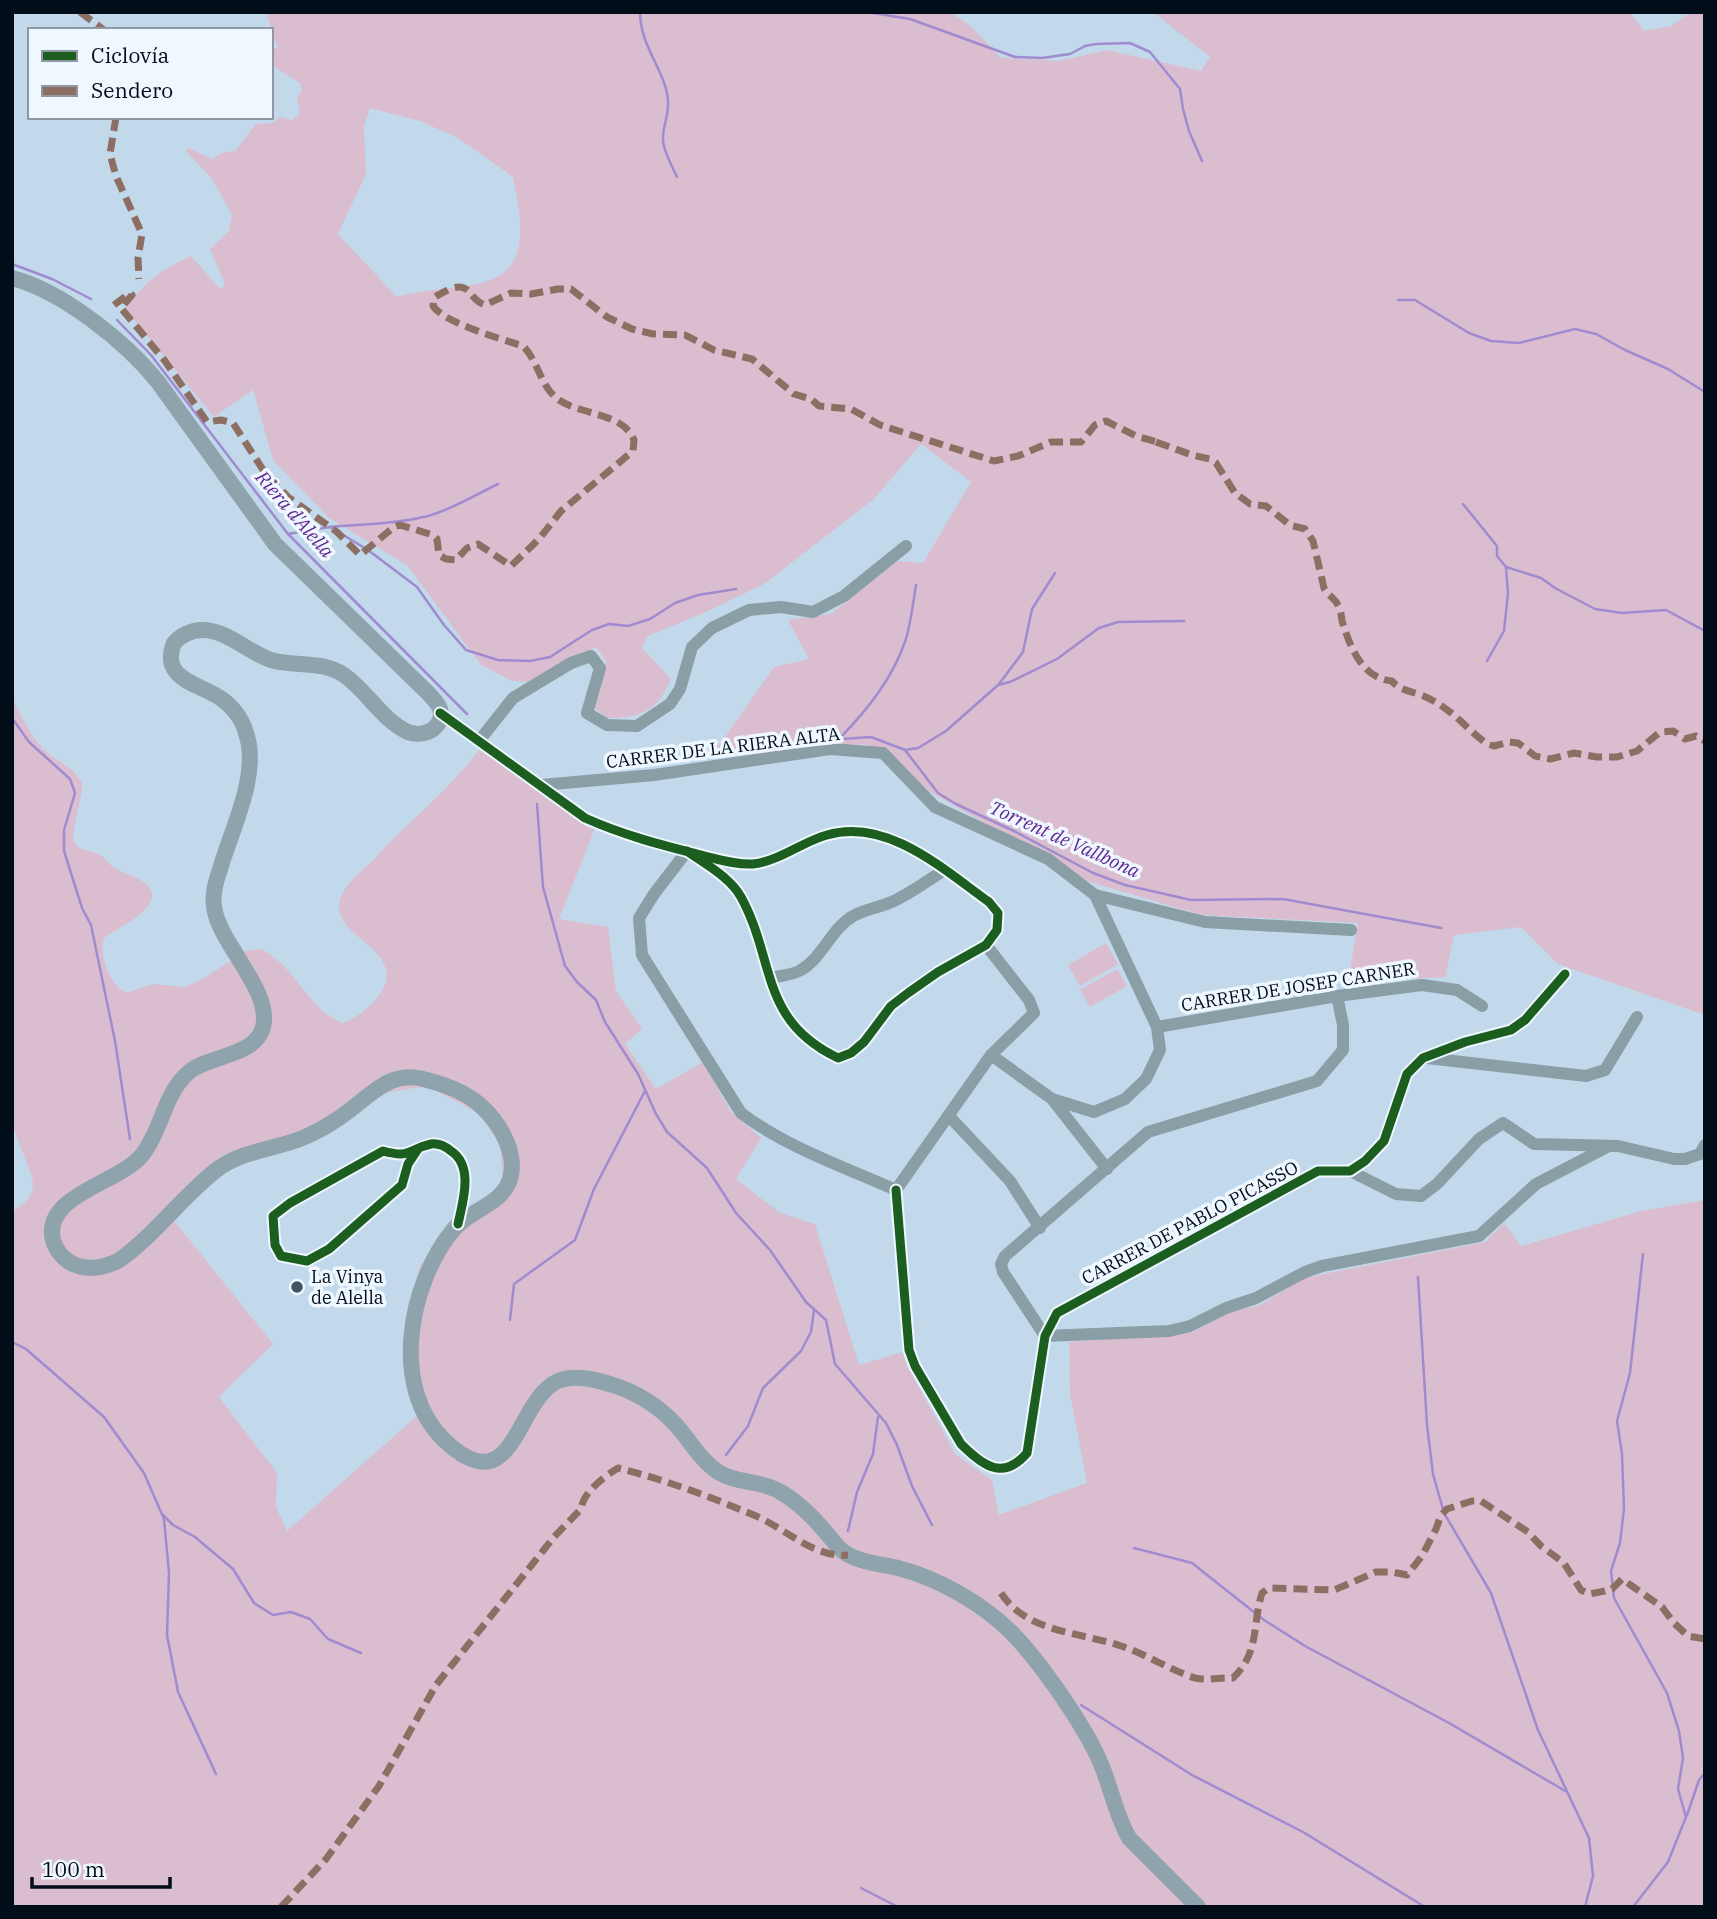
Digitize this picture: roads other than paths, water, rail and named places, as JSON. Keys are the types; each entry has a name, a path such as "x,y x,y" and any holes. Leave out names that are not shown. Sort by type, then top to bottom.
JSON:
{"main road":[{"path":"12,278 34,285 60,300 118,341 134,356 158,382 275,544 427,692 439,707 439,719 425,733 408,732 391,721 350,679 334,669 272,660 227,636 205,630 185,634 174,643 170,655 174,670 190,683 219,697 228,705 239,718 248,741 251,754 250,772 216,878 213,901 221,931 262,1003 263,1028 247,1046 211,1059 188,1073 176,1088 149,1147 140,1158 124,1171 70,1200 57,1214 52,1234 57,1250 74,1264 90,1269 110,1265 127,1255 228,1161 302,1138 328,1125 376,1088 405,1077 424,1078 472,1099 482,1106 497,1125 509,1149 511,1170 506,1189 458,1224 446,1240 423,1281 412,1320 415,1387 421,1407 443,1438 468,1458 489,1461 498,1458 510,1445 539,1398 552,1385 566,1378 612,1384 661,1410 708,1464 719,1472 727,1477 760,1483 786,1495 813,1517 848,1555 923,1576 960,1594 1011,1632 1041,1670 1096,1753 1129,1838 1198,1907"}],"street":[{"path":"480,741 513,698 571,663 591,656 600,668 587,713 607,725 637,726 670,704 680,690 692,648 712,628 749,611 781,607 813,611 844,596 906,545"},
{"path":"439,719 468,732 585,818 653,844 687,851 739,864 757,864 828,834 860,832 891,840 916,851 989,902 998,913 997,930 986,945 938,972 891,1006 864,1042 851,1053 838,1058 818,1049 796,1030 779,1005 740,895 724,878 687,851"},
{"name":"CARRER DE LA RIERA ALTA","path":"541,785 654,775 830,749 883,753 935,807 1048,859 1095,895 1157,1027"},
{"path":"687,851 639,918 642,955 741,1112 757,1125 812,1153 896,1190"},
{"path":"770,978 800,971 821,953 838,929 851,918 891,903 944,870"},
{"path":"1095,895 1205,922 1351,930"},
{"path":"986,945 1029,1000 1034,1013 991,1055 896,1190 909,1350 915,1366 961,1444 971,1454 991,1466 1003,1469 1016,1465 1027,1452 1045,1336 1003,1272 1001,1264 1005,1256 1149,1132 1317,1081 1343,1050 1343,1025 1337,996"},
{"path":"1565,974 1525,1020 1511,1030 1465,1042 1423,1058 1407,1074 1384,1142 1365,1161 1350,1171 1396,1194 1421,1195 1437,1184 1479,1139 1503,1123 1535,1144 1630,1147 1674,1159 1700,1154 1705,1145"},
{"name":"CARRER DE JOSEP CARNER","path":"1157,1027 1337,996 1422,985 1457,990 1482,1006"},
{"path":"1423,1058 1586,1076 1605,1070 1637,1017"},
{"path":"1052,1099 1094,1112 1125,1099 1146,1079 1160,1050 1157,1027"},
{"path":"991,1055 1052,1099 1107,1169"},
{"path":"948,1116 1010,1181 1040,1228"},
{"path":"418,1149 408,1164 402,1185 329,1249 307,1261 281,1256 275,1245 273,1216 290,1203 383,1151 409,1155 418,1149 435,1143 445,1146 460,1157 464,1167 464,1197 458,1224"},
{"path":"1045,1336 1180,1329 1256,1298 1322,1266 1479,1236 1536,1184 1609,1146"},
{"name":"CARRER DE PABLO PICASSO","path":"1045,1336 1057,1313 1318,1171 1350,1171"}],"waterway":[{"path":"640,12 644,37 667,91 668,107 663,141 677,177"},
{"path":"867,12 910,19 1015,57 1042,58 1070,54 1096,44 1130,43 1150,52 1180,89 1189,131 1202,161"},
{"name":"Riera d'Alella","path":"12,264 52,279 91,299"},
{"path":"1398,300 1415,300 1469,333 1491,341 1519,343 1575,329 1596,334 1668,369 1705,392"},
{"name":"Riera d'Alella","path":"117,320 151,355 288,534 467,714"},
{"path":"330,527 428,516 455,506 498,484"},
{"path":"1463,504 1497,546 1497,556 1506,567 1541,578 1595,609 1622,613 1666,610 1705,631"},
{"path":"288,534 330,527 368,550 417,587 466,650 498,660 530,661 550,657 592,630 609,624 628,626 650,619 675,603 698,595 736,589"},
{"path":"1487,661 1504,631 1508,593 1506,568"},
{"path":"999,684 1023,652 1032,609 1055,573"},
{"path":"840,738 870,704 901,653 908,633 916,585"},
{"path":"905,750 918,748 946,731 998,685 1057,659 1099,628 1118,622 1184,621"},
{"path":"12,718 29,742 70,779 75,793 64,830 64,851 82,908 91,925 115,1041 130,1139"},
{"name":"Torrent de Vallbona","path":"828,740 871,737 905,750 938,793 1093,873 1125,885 1191,900 1283,899 1441,928"},
{"path":"537,804 543,887 565,966 596,1000 605,1022 638,1074 667,1132 707,1168 736,1213 770,1250 806,1302 826,1320 835,1364 886,1423 912,1486 932,1525"},
{"path":"510,1320 514,1284 575,1240 594,1189 645,1091"},
{"path":"1633,1907 1668,1862 1686,1817 1678,1789 1683,1758 1679,1731 1667,1693 1614,1598 1611,1571 1620,1543 1624,1509 1622,1454 1617,1421 1630,1373 1643,1254"},
{"path":"1418,1277 1427,1425 1433,1474 1444,1513 1491,1593 1538,1730 1589,1838 1593,1876 1585,1907"},
{"path":"726,1455 748,1426 763,1388 801,1351 811,1332 814,1310"},
{"path":"12,1342 26,1349 104,1417 144,1473 164,1519 169,1573 167,1635 178,1692 216,1774"},
{"path":"848,1531 857,1492 873,1454 878,1417"},
{"path":"163,1515 173,1525 195,1537 233,1569 254,1603 273,1615 291,1612 310,1619 328,1639 361,1653"},
{"path":"1134,1548 1192,1563 1264,1620 1305,1646 1449,1723 1567,1792"},
{"path":"1081,1705 1192,1775 1303,1832 1425,1907"},
{"path":"1687,1815 1699,1780 1705,1773"},
{"path":"861,1888 898,1907"}],"place":[{"name":"La Vinya de Alella","path":"297,1287"}]}
